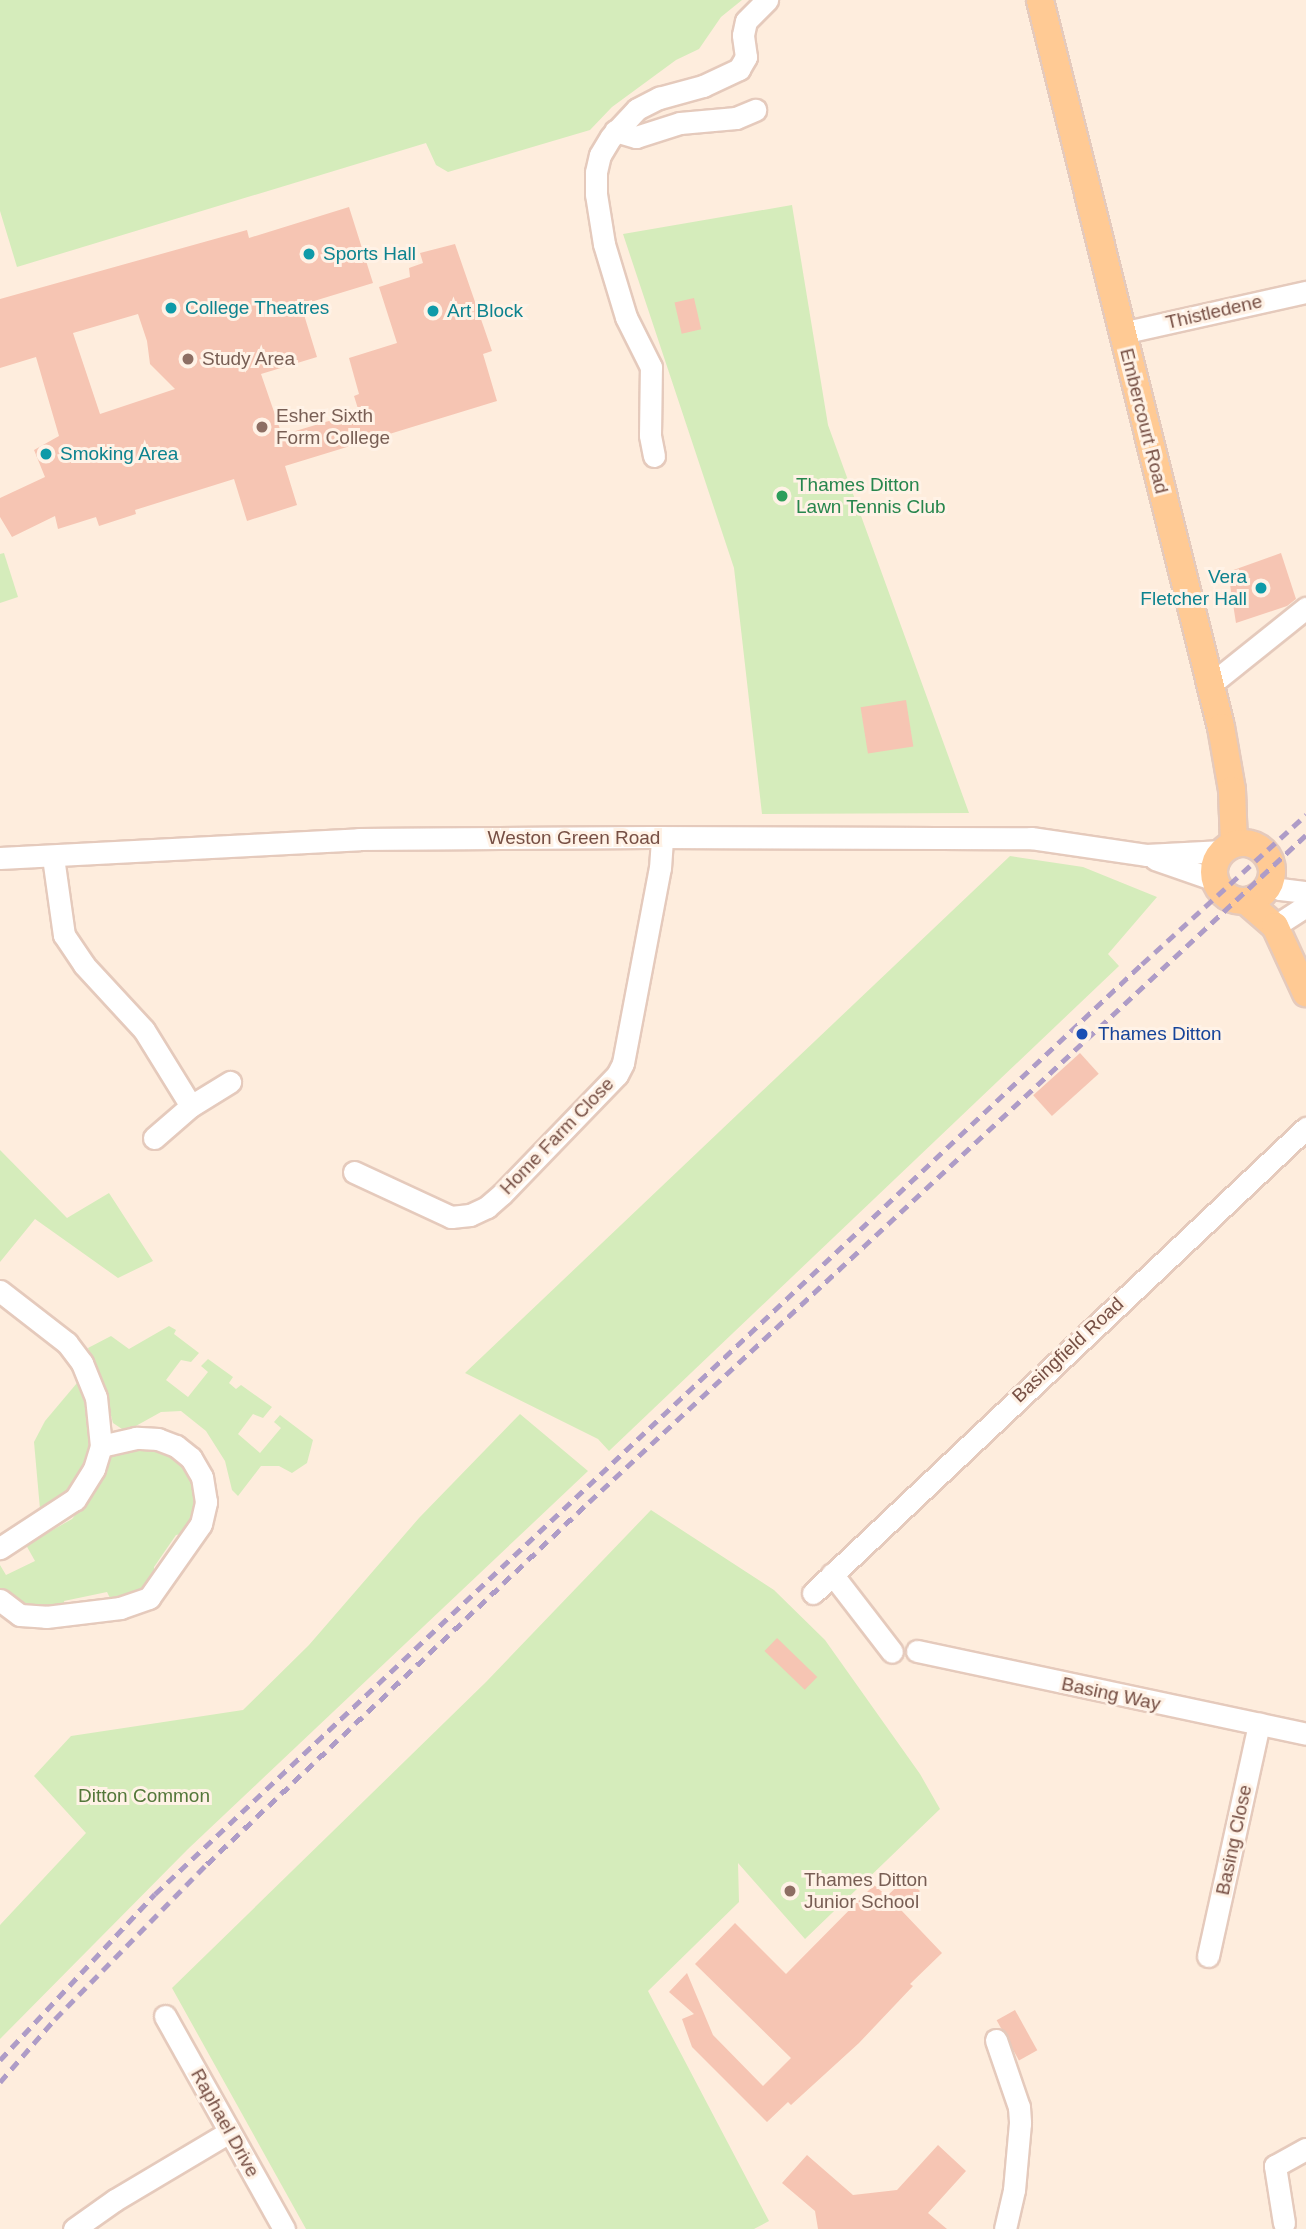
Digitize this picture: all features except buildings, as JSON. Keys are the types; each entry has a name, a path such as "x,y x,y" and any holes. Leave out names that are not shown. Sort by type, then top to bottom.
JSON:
{"main road":[{"name":"Embercourt Road","path":"1040,0 1211,684 1232,790 1228,848"},
{"path":"1255,845 1266,854 1273,870 1261,892 1237,901 1224,894 1215,880 1215,863 1228,848 1255,845"},
{"path":"1261,892 1306,993"}],"street":[{"path":"654,456 650,435 651,368 626,317 604,244 596,194 596,172 600,155 615,131 637,109 659,98 703,86 739,69 746,57 743,35 746,21 767,0"},
{"path":"615,131 636,138 680,123 736,118 755,110"},
{"name":"Thistledene","path":"1122,333 1306,292"},
{"path":"1211,684 1306,608"},
{"name":"Home Farm Close","path":"354,1172 451,1217 470,1215 487,1207 502,1194 617,1075 624,1063 660,868 662,837"},
{"name":"Weston Green Road","path":"0,858 359,839 1031,838 1146,855 1215,880"},
{"name":"Weston Green Road","path":"1146,855 1228,848"},
{"path":"53,857 64,935 84,965 144,1030 191,1106"},
{"path":"1261,892 1280,889 1306,892"},
{"path":"1275,926 1306,906"},
{"path":"154,1139 191,1106 230,1082"},
{"name":"Basingfield Road","path":"813,1593 1306,1128"},
{"path":"0,1291 67,1343 82,1363 96,1397 102,1446 94,1469 75,1499 0,1548"},
{"path":"0,1600 20,1615 46,1617 120,1608 149,1598 201,1524 206,1502 202,1477 191,1458 176,1446 158,1439 136,1438 102,1446"},
{"path":"832,1574 892,1651"},
{"name":"Basing Way","path":"917,1651 1306,1734"},
{"name":"Basing Close","path":"1208,1956 1259,1724"},
{"name":"Raphael Drive","path":"165,2016 284,2229"},
{"path":"996,2040 1019,2107 1020,2123 1014,2190 1004,2229"},
{"path":"74,2229 115,2200 229,2132"},
{"path":"1284,2223 1275,2165 1306,2149"}],"green space":[{"path":"0,0 742,0 721,17 699,49 676,60 612,107 590,130 448,172 436,165 426,143 17,267 0,211"},
{"name":"Thames Ditton Lawn Tennis Club","path":"792,205 828,425 969,813 762,814 734,568 623,234"},
{"path":"4,553 18,597 0,603 0,554"},
{"path":"1010,856 1083,867 1157,897 1108,954 1119,966 609,1451 598,1439 465,1373"},
{"path":"0,1150 67,1218 109,1193 153,1261 118,1278 35,1219 0,1262"},
{"path":"169,1326 176,1330 174,1334 199,1353 191,1362 181,1360 166,1380 188,1397 208,1372 201,1366 208,1359 233,1377 229,1383 236,1389 241,1385 272,1407 263,1418 253,1414 238,1434 260,1453 281,1428 274,1422 280,1415 313,1440 307,1463 292,1473 279,1466 261,1466 238,1496 232,1490 225,1461 206,1431 181,1411 161,1412 134,1427 122,1429 113,1423 102,1382 88,1348 111,1336 129,1349"},
{"path":"77,1383 91,1419 87,1466 60,1503 40,1509 34,1442 45,1421"},
{"name":"Ditton Common","path":"520,1414 588,1471 188,1849 0,2039 0,1925 86,1833 34,1776 71,1736 243,1710 309,1645 419,1518"},
{"path":"115,1448 165,1448 193,1471 197,1511 188,1533 176,1535 154,1567 154,1579 138,1594 112,1602 107,1592 64,1601 65,1607 49,1609 20,1605 0,1589 0,1565 6,1575 35,1561 26,1545 72,1519 94,1492"},
{"path":"651,1510 774,1590 825,1640 920,1774 940,1809 805,1939 738,1863 739,1902 648,1991 769,2221 754,2229 306,2229 172,1988 486,1682"}],"railway":[{"path":"0,2060 155,1894 1142,964 1306,815"},
{"path":"0,2082 55,2019 207,1864 589,1502 1306,835"}],"place":[{"name":"Sports Hall","path":"309,254"},
{"name":"College Theatres","path":"171,308"},
{"name":"Art Block","path":"433,311"},
{"name":"Study Area","path":"188,359"},
{"name":"Esher Sixth Form College","path":"262,427"},
{"name":"Smoking Area","path":"46,454"},
{"name":"Thames Ditton Lawn Tennis Club","path":"782,496"},
{"name":"Vera Fletcher Hall","path":"1261,588"},
{"name":"Thames Ditton","path":"1082,1034"},
{"name":"Thames Ditton Junior School","path":"790,1891"}]}
